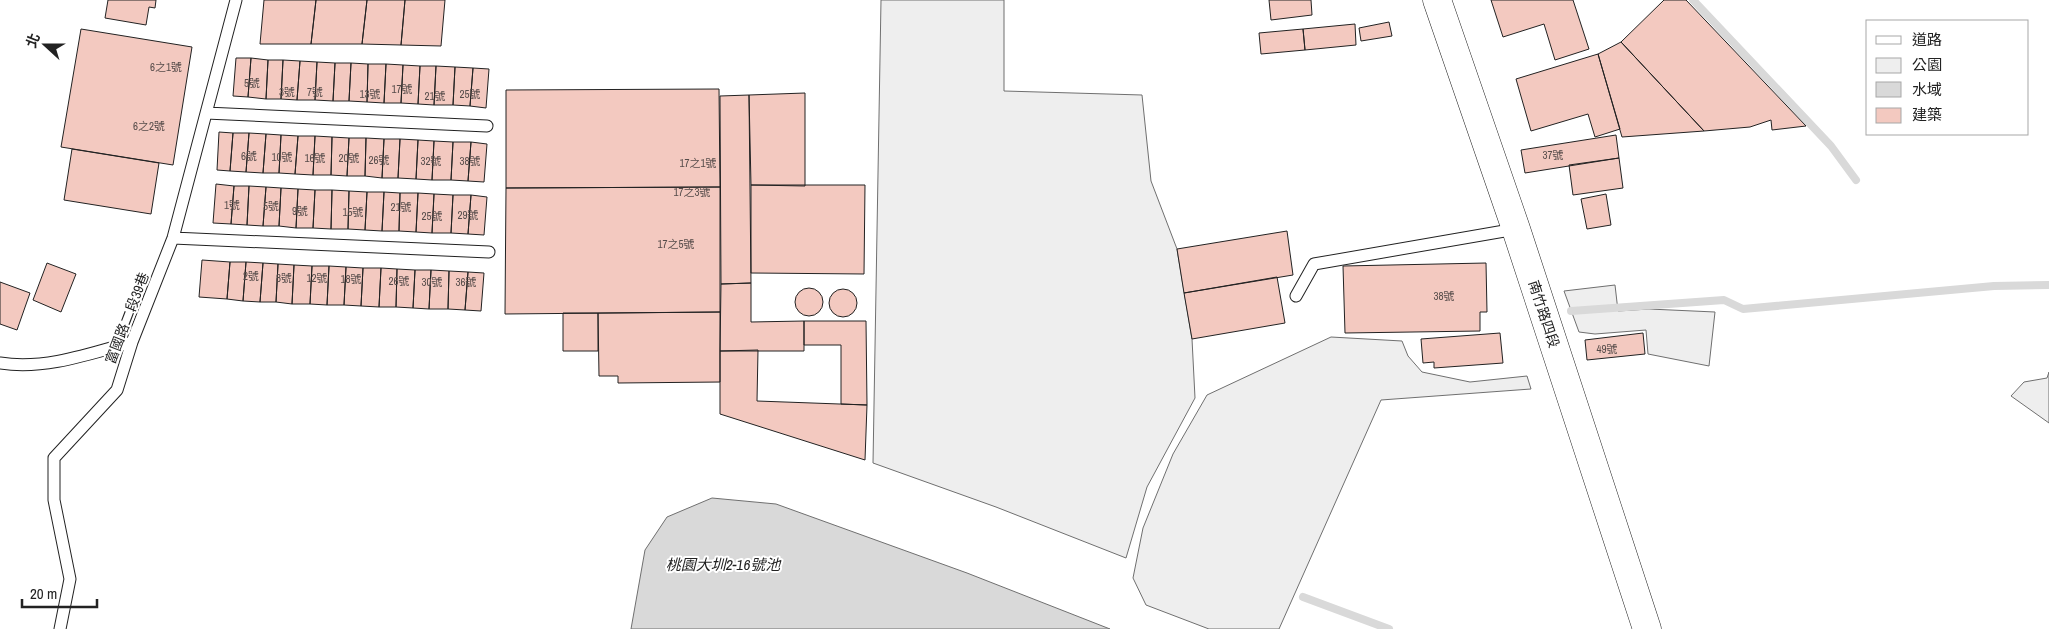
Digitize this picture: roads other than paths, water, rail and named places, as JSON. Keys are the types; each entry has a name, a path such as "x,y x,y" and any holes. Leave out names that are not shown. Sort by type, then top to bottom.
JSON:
{"street":[{"name":"南竹路四段","path":"1437,0 1516,229 1647,629"}],"lane":[{"name":"富國路二段39巷","path":"60,629 70,579 54,500 54,458 117,390 132,342 173,238 236,0"},
{"path":"206,113 487,126"},
{"path":"1296,296 1314,264 1516,229"},
{"path":"173,238 490,252"},
{"path":"0,363 13,365 54,363 132,342"}],"water":[{"name":"桃園大圳2-16號池","path":"712,498 776,504 967,573 1110,629 631,629 645,550 667,517"}],"waterway":[{"path":"1693,0 1831,146 1856,180"},
{"path":"1571,311 1724,300 1743,309 1994,286 2049,285"},
{"path":"1303,597 1389,629"}]}
